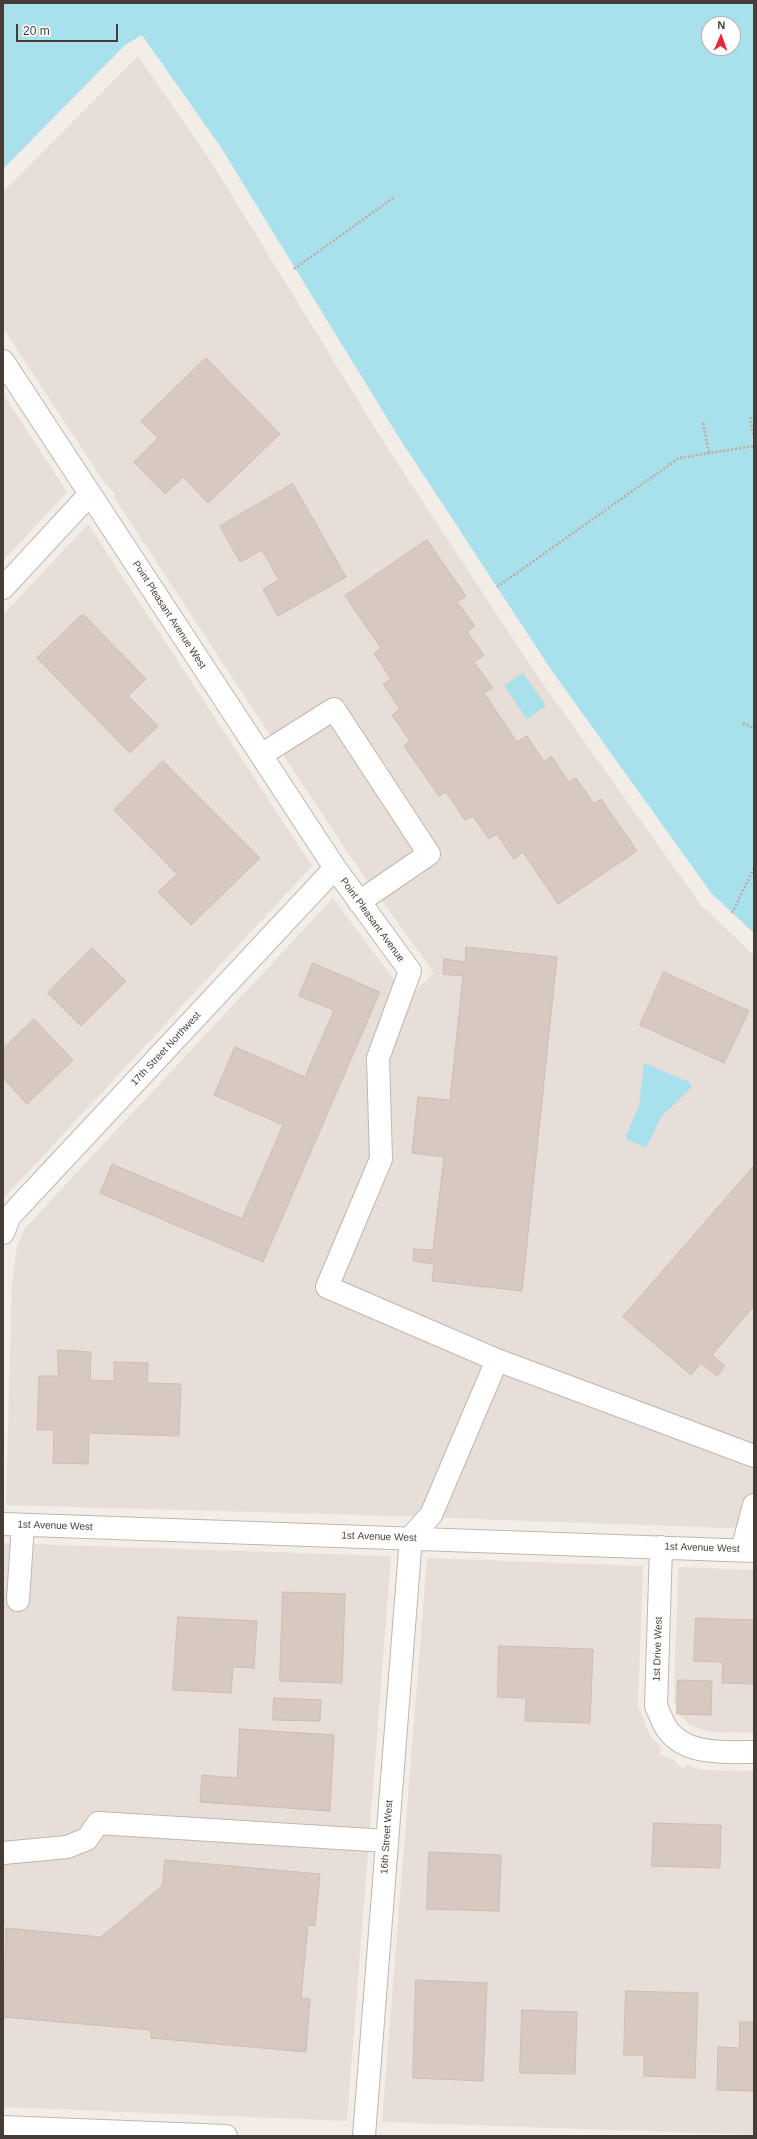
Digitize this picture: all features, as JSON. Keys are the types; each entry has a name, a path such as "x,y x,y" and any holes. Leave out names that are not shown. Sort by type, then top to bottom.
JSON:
{"street":[{"name":"Point Pleasant Avenue West","path":"3,361 335,868"},
{"path":"3,588 90,494"},
{"path":"261,755 334,709 429,854 358,902"},
{"name":"Point Pleasant Avenue","path":"335,868 358,902 410,971 378,1058 381,1159 327,1287 497,1360"},
{"name":"17th Street Northwest","path":"3,1234 10,1216 335,868"},
{"path":"411,1537 431,1515 497,1360 754,1456"},
{"path":"748,1550 754,1505"},
{"path":"13,1525 18,1600"},
{"name":"1st Avenue West","path":"13,1525 411,1537 748,1550"},
{"name":"16th Street West","path":"364,2136 411,1537"},
{"name":"1st Drive West","path":"661,1547 656,1706 666,1727 681,1742 707,1752 754,1752"},
{"path":"3,1853 67,1847 87,1839 98,1823 387,1841"},
{"path":"3,2127 126,2134 226,2136"}],"path":[{"path":"294,268 393,198"},
{"path":"750,417 754,438"},
{"path":"703,423 709,453"},
{"path":"497,587 679,458 754,446"},
{"path":"743,722 754,728"},
{"path":"732,913 754,868"}],"shaded area":[{"path":"138,56 210,160 386,446 541,681 701,905 754,955 754,1529 394,1516 6,1505 12,1282 17,1246 25,1228 333,898 408,998 434,973 349,855 113,496 115,494 104,482 3,328 3,192"},
{"path":"3,394 67,492 3,561"},
{"path":"88,524 312,866 3,1199 3,615"},
{"path":"3,1543 391,1556 347,2121 3,2107"},
{"path":"427,1558 643,1566 638,1705 650,1736 661,1748 659,1754 672,1759 683,1769 687,1765 701,1770 754,1771 754,2135 382,2122"},
{"path":"678,1567 754,1570 754,1733 710,1732 690,1725 680,1715 674,1702"}],"water":[{"path":"3,3 754,3 754,933 712,894 552,671 398,436 222,149 142,35 125,45 3,169"},
{"path":"523,673 546,706 527,719 504,685"},
{"path":"644,1063 689,1082 692,1087 661,1117 647,1146 644,1147 626,1139 626,1136 639,1106"}],"building":[{"path":"206,358 280,434 208,503 183,477 165,494 134,462 158,438 141,421"},
{"path":"293,484 346,577 278,616 263,589 279,580 262,550 240,562 220,526"},
{"path":"427,540 466,596 457,602 475,626 467,632 484,655 474,662 493,688 484,693 517,742 527,736 544,762 551,756 569,782 576,778 594,804 601,799 637,851 558,904 523,852 514,859 497,834 489,839 473,816 465,820 446,792 439,796 404,746 410,741 392,715 400,709 383,684 391,679 374,653 381,648 345,596"},
{"path":"83,614 146,679 128,696 158,726 130,753 37,658"},
{"path":"163,761 260,858 191,925 158,892 177,874 114,810"},
{"path":"466,947 557,957 522,1291 432,1281 434,1264 413,1261 414,1249 433,1250 444,1157 412,1153 418,1097 450,1100 463,976 443,974 444,959 465,962"},
{"path":"92,948 126,981 81,1026 48,993"},
{"path":"313,963 380,992 263,1262 100,1193 112,1164 242,1219 283,1125 214,1095 235,1047 305,1077 334,1010 299,996"},
{"path":"664,972 749,1011 724,1063 640,1025"},
{"path":"34,1019 73,1060 27,1104 3,1078 3,1049"},
{"path":"754,1166 754,1306 712,1355 725,1366 717,1376 701,1363 691,1375 623,1317"},
{"path":"58,1350 91,1352 90,1380 114,1381 114,1362 148,1363 147,1383 181,1384 179,1436 89,1433 88,1464 53,1463 54,1430 37,1430 39,1376 58,1376"},
{"path":"283,1592 345,1594 342,1683 280,1681"},
{"path":"178,1617 257,1621 254,1668 233,1667 231,1693 173,1690"},
{"path":"696,1618 754,1620 754,1684 722,1683 723,1662 694,1661"},
{"path":"499,1646 593,1649 590,1723 525,1721 526,1698 498,1697"},
{"path":"678,1680 712,1681 711,1715 677,1714"},
{"path":"274,1698 321,1700 320,1721 273,1720"},
{"path":"240,1729 334,1735 330,1811 200,1802 202,1775 237,1778"},
{"path":"654,1823 721,1825 720,1868 652,1866"},
{"path":"429,1852 501,1855 499,1911 427,1909"},
{"path":"165,1860 320,1874 315,1926 308,1925 301,1998 310,1999 306,2052 151,2038 151,2030 3,2017 3,1966 5,1966 6,1928 101,1937 162,1886"},
{"path":"416,1980 487,1983 483,2081 413,2078"},
{"path":"626,1991 698,1993 695,2078 644,2076 644,2055 624,2055"},
{"path":"522,2010 577,2012 575,2074 520,2073"},
{"path":"740,2022 754,2022 754,2091 717,2090 718,2047 739,2048"}]}
